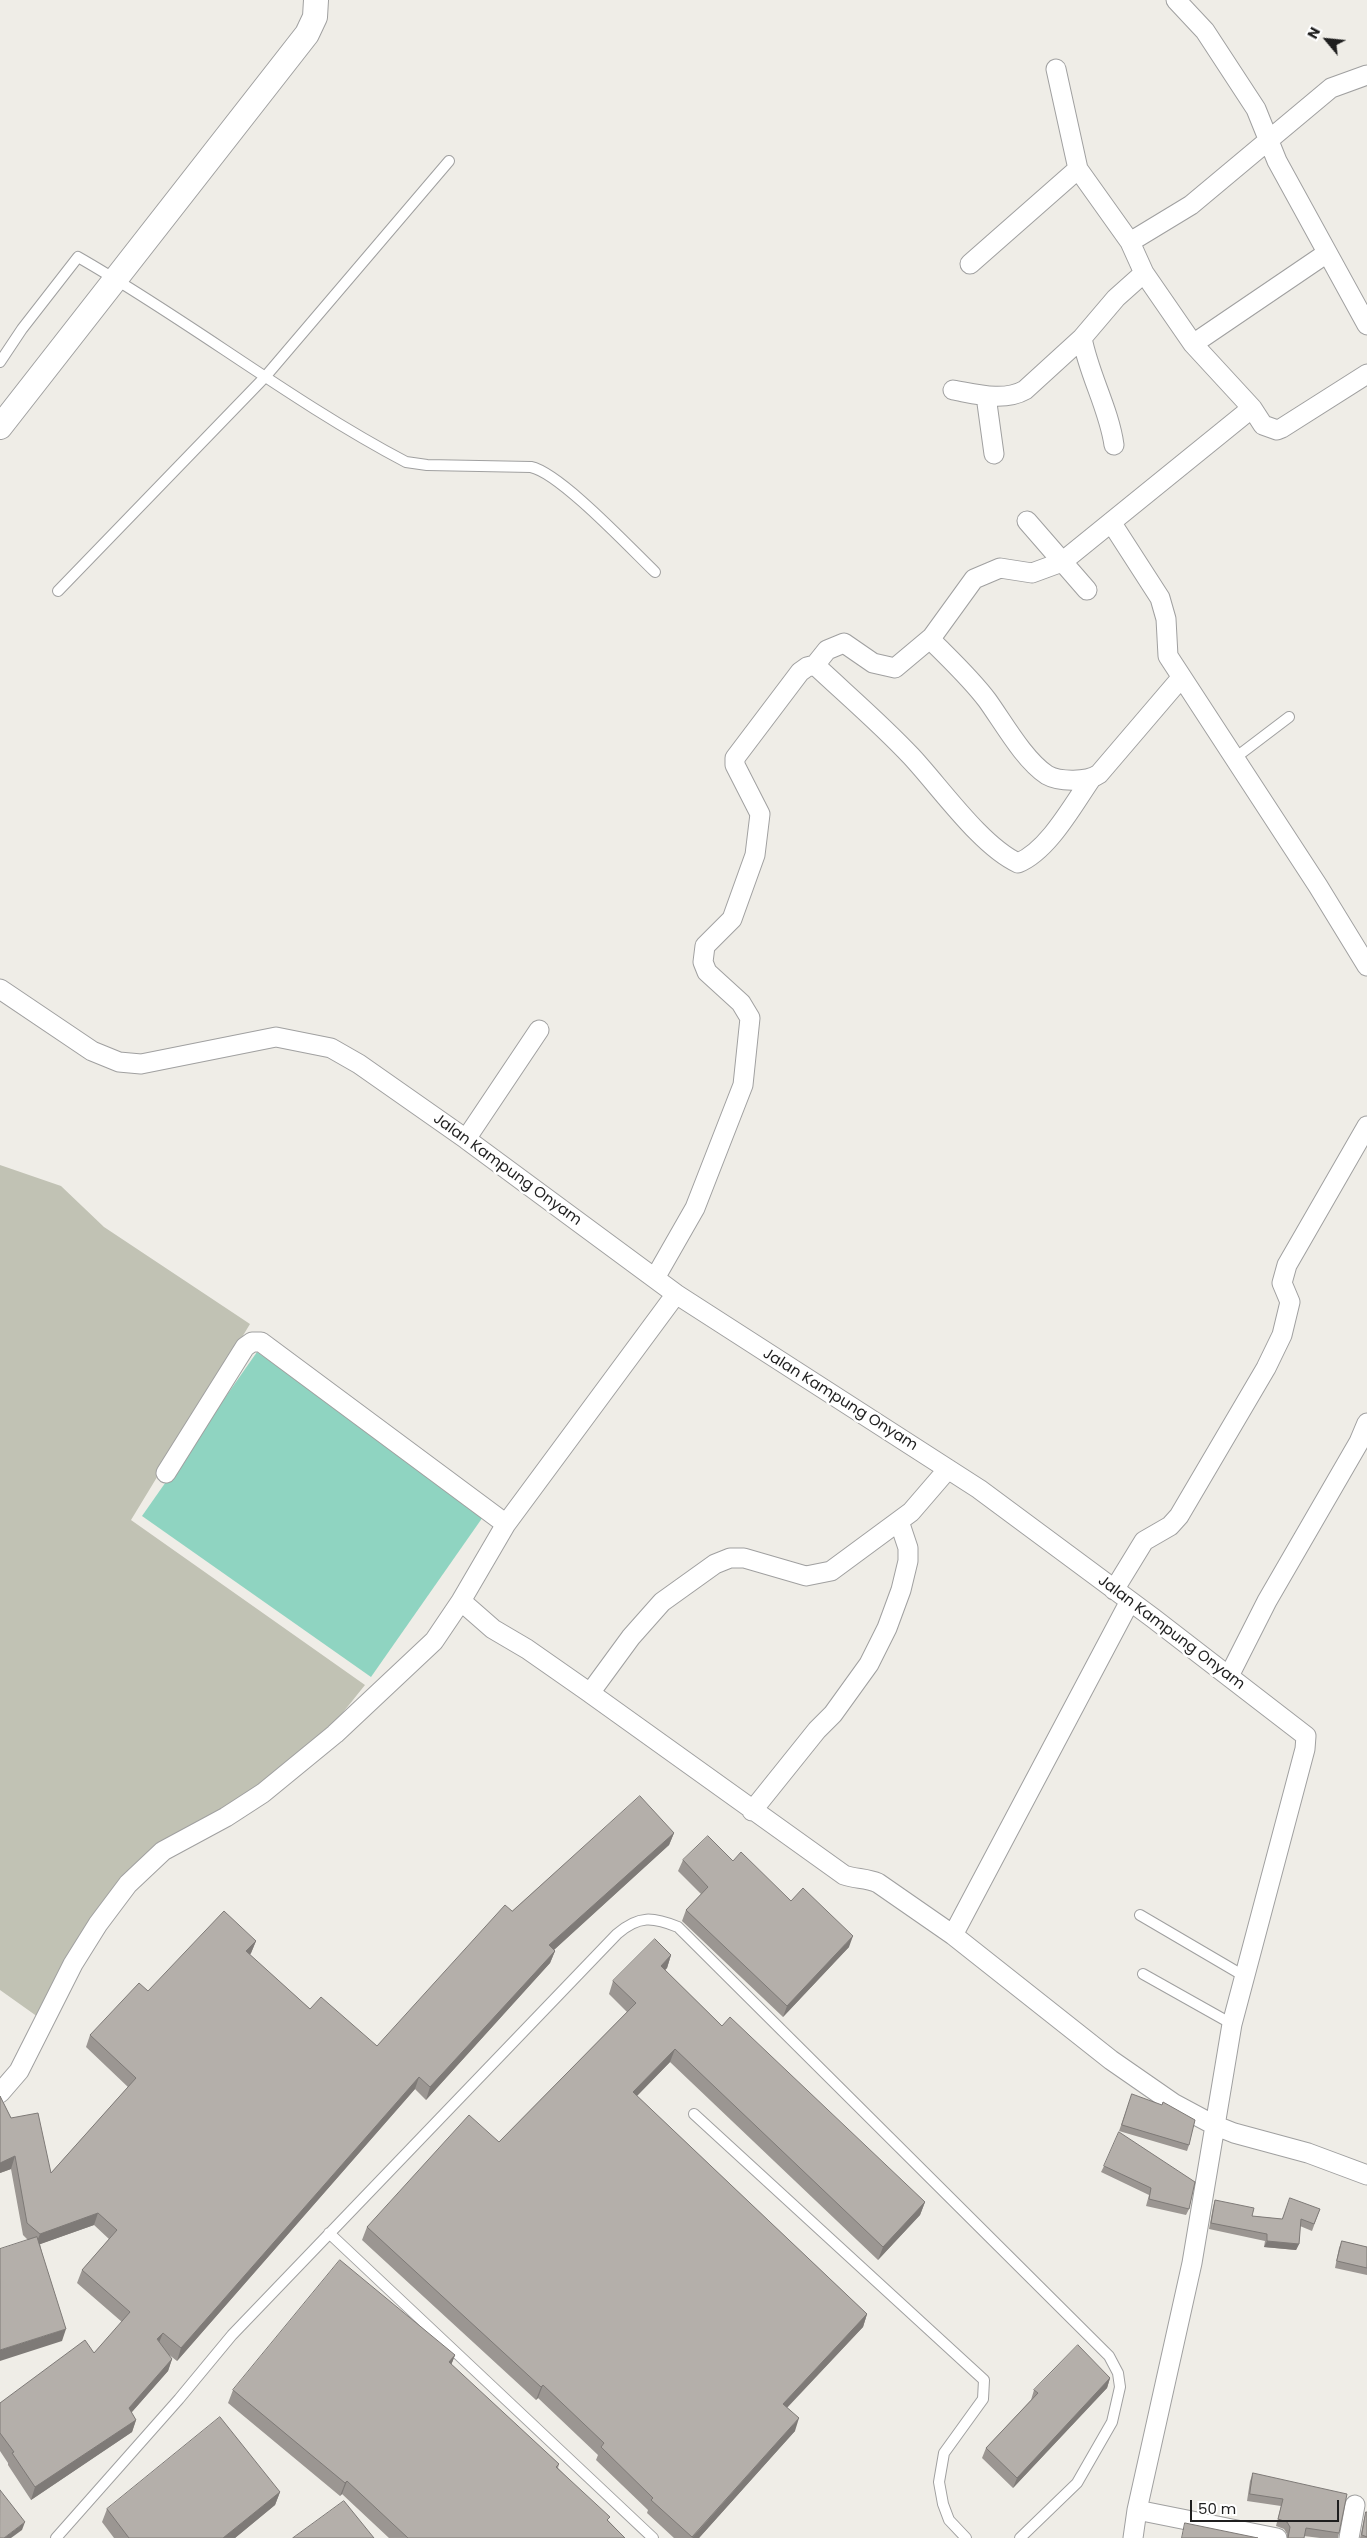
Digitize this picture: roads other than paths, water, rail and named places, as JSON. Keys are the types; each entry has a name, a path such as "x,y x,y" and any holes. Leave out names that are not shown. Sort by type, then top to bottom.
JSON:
{"street":[{"path":"0,427 308,34 315,17 316,0"},
{"path":"1176,0 1206,31 1256,109 1267,140 1367,325"},
{"path":"1056,68 1078,169 1130,242 1144,273 1193,344 1252,408 1263,425 1277,430 1282,428 1367,374"},
{"path":"1130,242 1191,205 1331,88 1367,75"},
{"path":"970,264 1078,169"},
{"path":"1193,344 1327,253"},
{"path":"953,390 986,396 1016,395 1025,390 1082,338 1116,298 1144,273"},
{"path":"1082,338 1086,358 1112,430 1114,445"},
{"path":"986,396 994,454"},
{"path":"655,1278 695,1208 743,1085 750,1018 741,1004 707,972 703,962 705,946 732,919 755,855 760,814 735,765 735,758 800,672 815,664 827,650 844,643 873,663 896,668 932,637 974,579 1000,568 1032,573 1062,562 1252,408"},
{"path":"1027,521 1087,590"},
{"path":"1111,522 1160,598 1166,619 1168,656 1367,966"},
{"path":"932,637 935,644 987,700 1013,739 1045,774 1056,779 1091,779"},
{"path":"815,664 910,755 977,829 1008,858 1018,863 1029,859 1056,829 1091,779 1098,774 1181,678"},
{"name":"Jalan Kampung Onyam","path":"0,989 92,1050 119,1062 141,1064 276,1037 331,1048 359,1064 466,1139 676,1294 948,1469 1130,1601 1306,1736 1232,2024 1192,2263 1137,2510 1133,2538"},
{"path":"466,1139 540,1030"},
{"path":"1114,1590 1144,1541 1170,1526 1179,1516 1266,1368 1287,1320 1290,1302 1282,1283 1286,1264 1367,1126"},
{"path":"0,2093 19,2071 83,1948 128,1884 163,1851 226,1817 263,1793 335,1734 434,1641 461,1601 506,1524 676,1294"},
{"path":"166,1473 245,1347 252,1342 261,1342 506,1524"},
{"path":"1229,1676 1266,1601 1359,1442 1367,1423"},
{"path":"590,1694 631,1637 662,1602 716,1564 730,1558 744,1558 806,1576 831,1571 911,1512 948,1469"},
{"path":"752,1811 817,1730 833,1714 869,1664 901,1590 908,1560 908,1548 898,1522"},
{"path":"461,1601 493,1629 527,1649 844,1875 853,1879 869,1879 878,1883 953,1935 1110,2060 1173,2104 1214,2125 1365,2168"},
{"path":"953,1935 1130,1601"},
{"path":"1349,2538 1355,2505"},
{"path":"1137,2510 1278,2538"}],"lane":[{"path":"58,590 265,377 449,162"},
{"path":"0,362 78,257 116,279 265,377 406,462 428,465 537,468 562,485 590,509 654,572"},
{"path":"1235,758 1289,717"},
{"path":"1140,1915 1244,1976"},
{"path":"56,2538 154,2428 232,2334 329,2232 623,1928 629,1923 645,1919 660,1920 678,1928 1109,2356 1118,2373 1120,2386 1112,2422 1077,2483 1020,2538"},
{"path":"1143,1974 1232,2024"},
{"path":"694,2114 984,2380 984,2399 944,2453 940,2482 943,2504 949,2520 966,2538"},
{"path":"329,2232 653,2538"}]}
